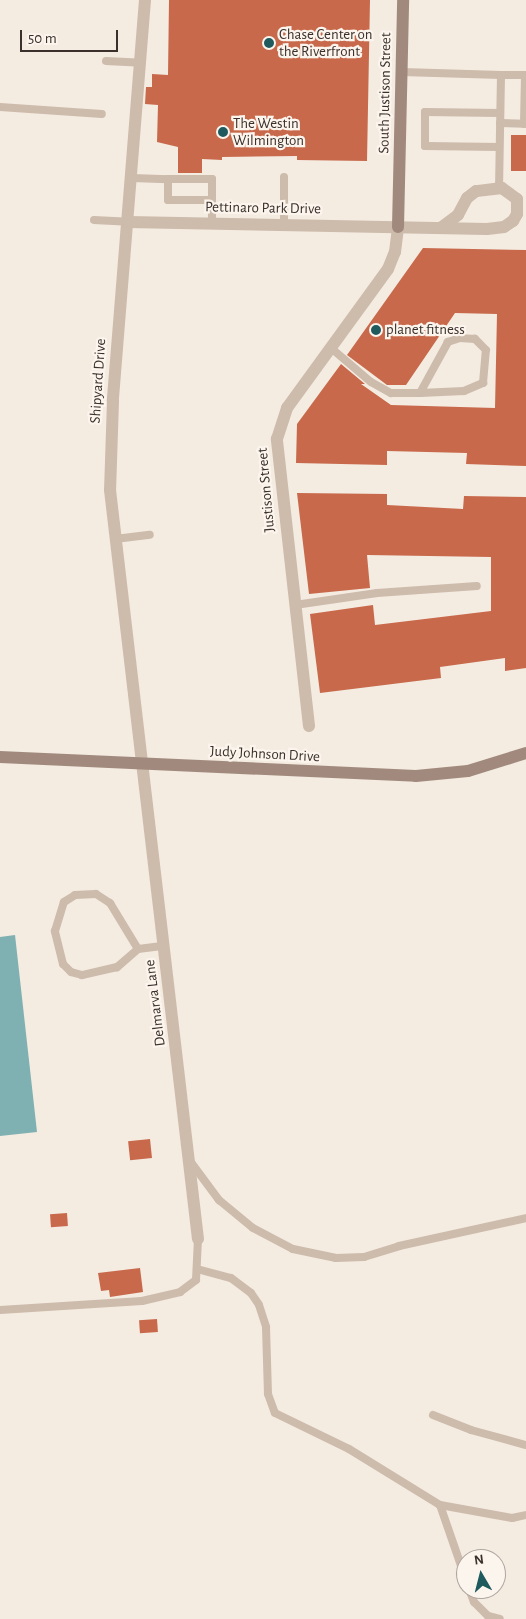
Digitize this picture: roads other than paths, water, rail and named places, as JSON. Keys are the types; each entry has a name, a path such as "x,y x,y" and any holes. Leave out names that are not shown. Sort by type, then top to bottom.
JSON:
{"street":[{"name":"Shipyard Drive","path":"144,764 115,539 109,456 145,0"},
{"name":"South Justison Street","path":"398,227 403,0"},
{"name":"Pettinaro Park Drive","path":"128,222 487,229 509,224 517,214 517,199 509,190 498,188"},
{"path":"441,228 458,215 471,193 498,188"},
{"name":"Justison Street","path":"309,726 277,439 283,414 388,269 395,252 398,227"},
{"name":"Judy Johnson Drive","path":"0,757 416,776 468,771 526,753"},
{"name":"Delmarva Lane","path":"144,764 198,1239"}],"lane":[{"path":"106,61 141,63"},
{"path":"402,72 524,75 524,124 500,123"},
{"path":"498,188 501,75"},
{"path":"0,107 102,114"},
{"path":"499,147 425,146 425,112 500,113"},
{"path":"284,177 284,225"},
{"path":"132,178 212,179 212,223"},
{"path":"168,179 168,200 212,200"},
{"path":"94,220 128,222"},
{"path":"331,348 372,382 391,393 420,393 464,392 483,383 486,350 475,340 460,338 448,342 420,393"},
{"path":"115,539 150,535"},
{"path":"295,605 377,593 477,586"},
{"path":"138,949 110,903 96,894 75,895 64,902 55,931 63,964 71,972 82,976 117,967 138,949 164,946"},
{"path":"189,1159 219,1200 253,1228 293,1249 336,1258 364,1257 399,1246 526,1218"},
{"path":"0,1310 142,1301 180,1292 196,1280 198,1239"},
{"path":"197,1268 231,1278 251,1293 259,1305 266,1327 268,1394 275,1412 349,1449 440,1505 512,1518 526,1515"},
{"path":"433,1415 471,1430 526,1446"},
{"path":"440,1505 456,1551"},
{"path":"473,1599 488,1616 500,1619"}],"water":[{"path":"15,935 37,1132 0,1136 0,937"}],"place":[{"name":"Chase Center on the Riverfront","path":"269,43"},
{"name":"The Westin Wilmington","path":"223,132"},
{"name":"planet fitness","path":"376,330"}]}
